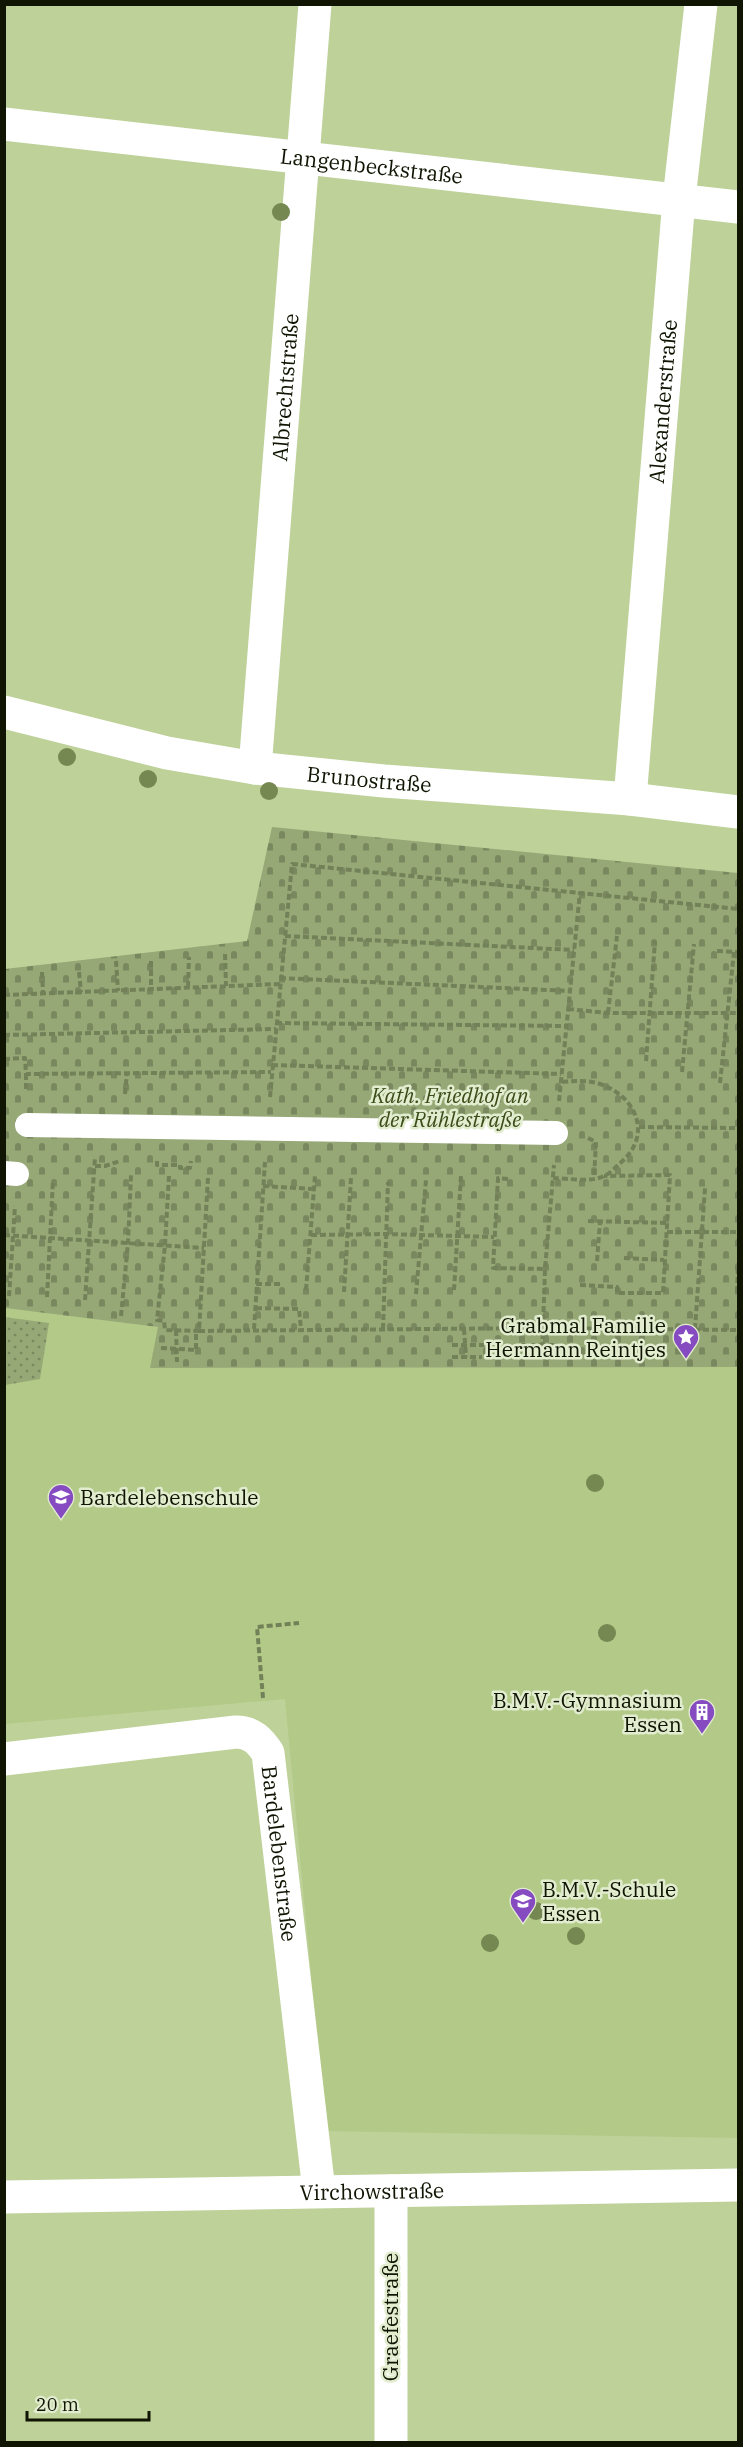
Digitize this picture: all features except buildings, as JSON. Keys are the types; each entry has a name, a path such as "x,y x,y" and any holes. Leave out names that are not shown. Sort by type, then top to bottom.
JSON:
{"street":[{"name":"Albrechtstraße","path":"255,768 315,4"},
{"name":"Alexanderstraße","path":"630,800 679,200 701,4"},
{"name":"Langenbeckstraße","path":"4,124 738,207"},
{"name":"Brunostraße","path":"4,712 167,753 255,768 384,781 630,800 738,812"},
{"name":"Bardelebenstraße","path":"4,1759 236,1732 246,1732 261,1742 268,1753 319,2192"},
{"name":"Virchowstraße","path":"4,2197 738,2185"},
{"name":"Graefestraße","path":"391,2190 391,2442"}],"lane":[{"path":"27,1125 556,1133"}],"path":[{"path":"26,1074 271,1072 292,864 738,909"},
{"path":"556,1133 580,892"},
{"path":"285,936 574,950"},
{"path":"608,1013 617,936"},
{"path":"646,1061 655,941"},
{"path":"682,1072 694,944"},
{"path":"717,951 736,952 720,1083"},
{"path":"225,954 226,986"},
{"path":"188,987 189,957"},
{"path":"116,961 118,991"},
{"path":"151,961 151,989"},
{"path":"42,972 43,993"},
{"path":"79,972 81,992"},
{"path":"280,978 570,991"},
{"path":"4,995 280,984"},
{"path":"568,1009 608,1013 738,1013"},
{"path":"276,1023 566,1026"},
{"path":"4,1035 276,1029"},
{"path":"4,1059 25,1058 27,1097"},
{"path":"272,1065 561,1074"},
{"path":"560,1082 579,1080 599,1083 616,1093 632,1108 639,1127 637,1142 626,1158 604,1176"},
{"path":"85,1300 97,1127"},
{"path":"639,1127 738,1128"},
{"path":"254,1329 268,1129"},
{"path":"588,1132 588,1139 596,1142 594,1178"},
{"path":"121,1316 128,1243 131,1175"},
{"path":"542,1357 545,1269 553,1178 670,1175 663,1293 617,1293 617,1287 580,1285"},
{"path":"169,1176 157,1320 164,1321 165,1330 543,1328 738,1330"},
{"path":"306,1290 315,1176"},
{"path":"454,1290 461,1176"},
{"path":"161,1348 196,1350 208,1178"},
{"path":"344,1292 351,1178"},
{"path":"508,1179 498,1178 494,1268 545,1269"},
{"path":"47,1297 53,1180"},
{"path":"416,1294 426,1180"},
{"path":"383,1329 388,1182"},
{"path":"263,1186 314,1189"},
{"path":"695,1329 705,1188"},
{"path":"588,1221 667,1223"},
{"path":"597,1261 600,1222"},
{"path":"666,1232 738,1232"},
{"path":"311,1235 385,1234 494,1237"},
{"path":"4,1235 204,1248"},
{"path":"9,1296 14,1236"},
{"path":"624,1258 664,1260"},
{"path":"737,1292 738,1266"},
{"path":"256,1284 280,1284"},
{"path":"256,1308 299,1309 301,1329"},
{"path":"464,1329 466,1358"},
{"path":"176,1330 177,1362"},
{"path":"452,1345 484,1345"},
{"path":"521,1345 559,1345"},
{"path":"522,1356 559,1356"},
{"path":"452,1357 482,1357"},
{"path":"262,1694 257,1627 299,1623"}],"shaded area":[{"name":"B.M.V.-Schule Essen","path":"5,1308 159,1327 151,1368 738,1367 738,2138 326,2131 285,1699 5,1724"}],"green space":[{"name":"Kath. Friedhof an der Rühlestraße","path":"272,827 738,873 738,1367 150,1368 158,1327 5,1308 5,969 247,941"},
{"path":"4,1317 49,1323 40,1379 5,1385"}],"place":[{"name":"Grabmal Familie Hermann Reintjes","path":"686,1360"},
{"name":"Bardelebenschule","path":"61,1520"},
{"name":"B.M.V.-Gymnasium Essen","path":"702,1735"},
{"name":"B.M.V.-Schule Essen","path":"523,1924"}]}
